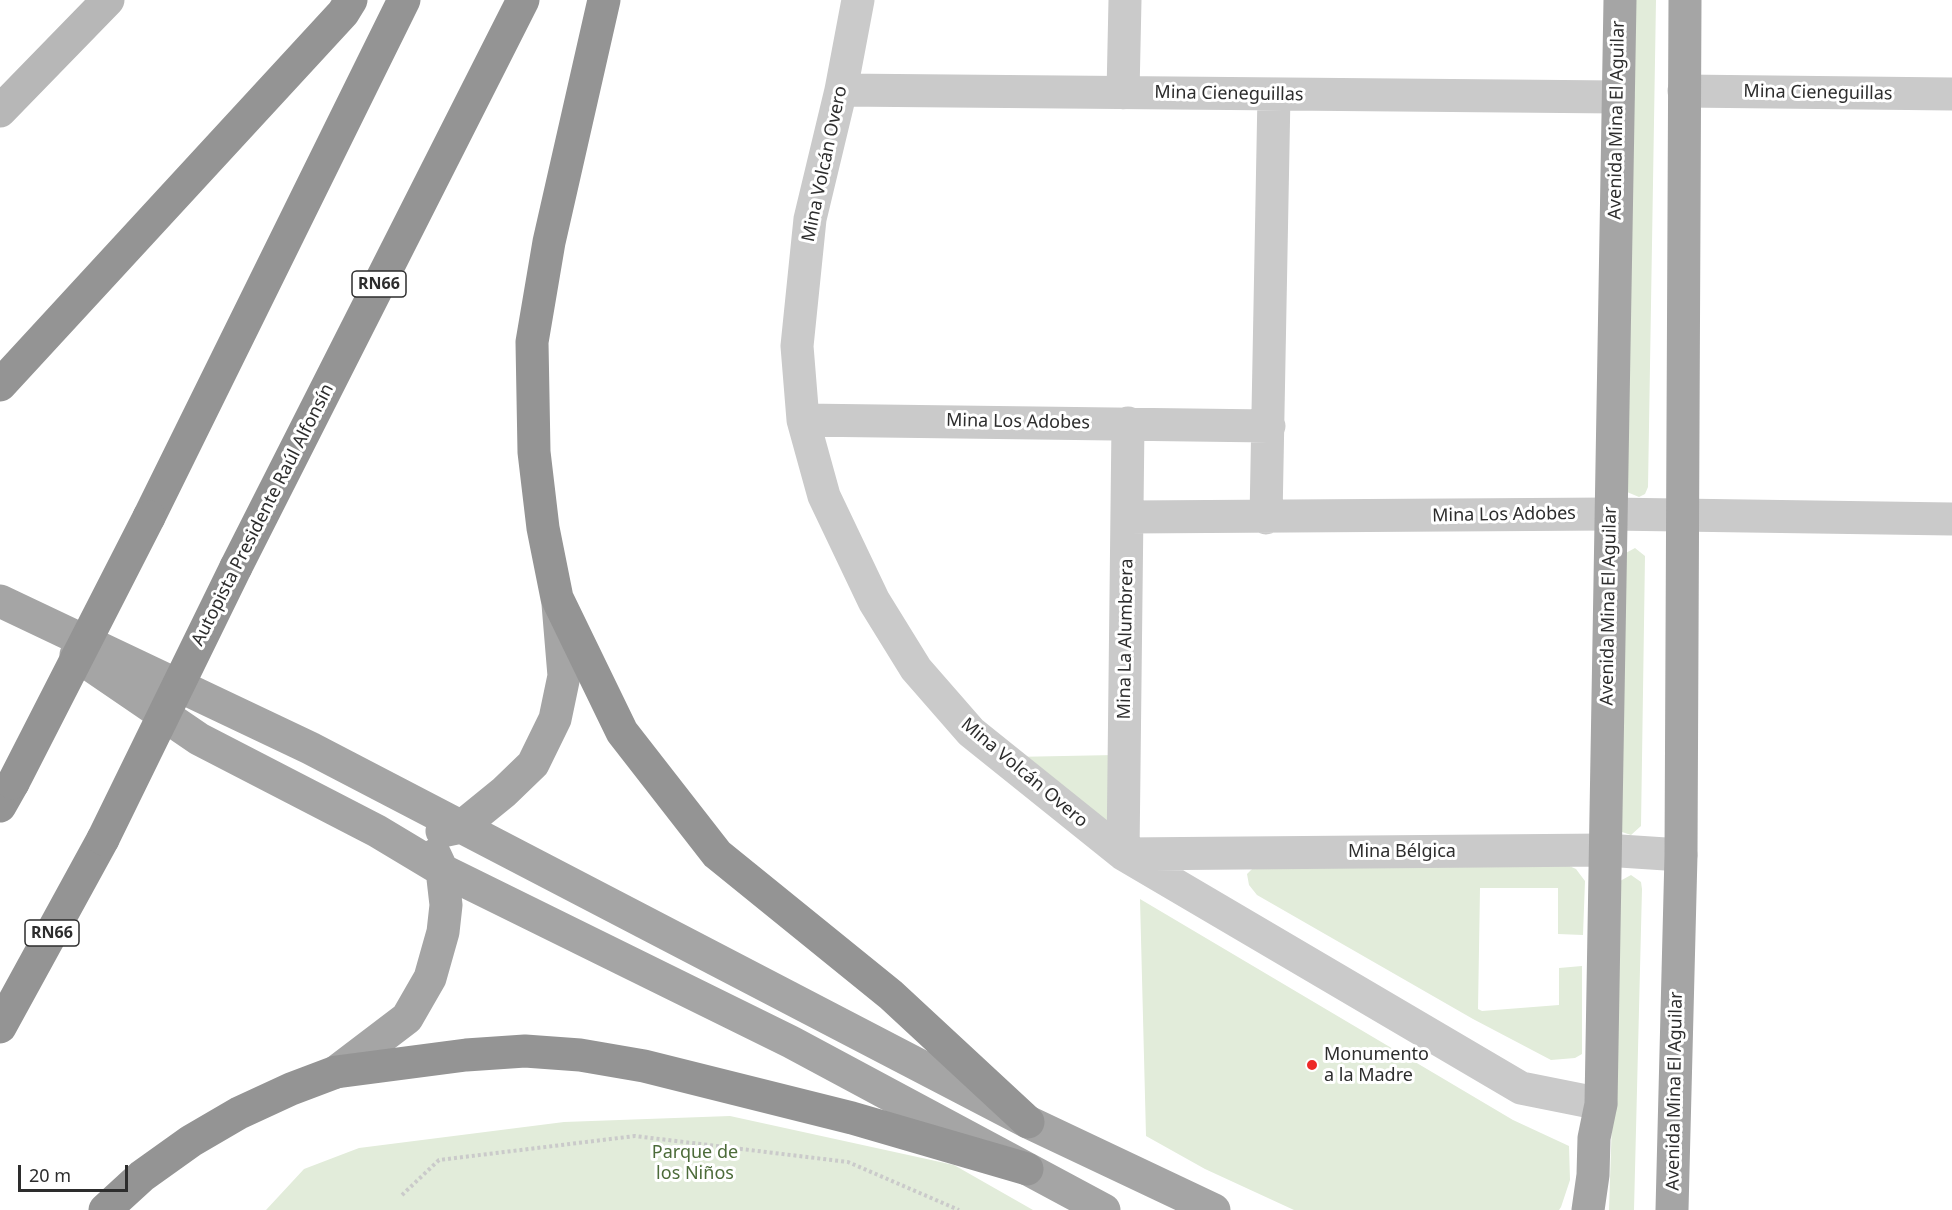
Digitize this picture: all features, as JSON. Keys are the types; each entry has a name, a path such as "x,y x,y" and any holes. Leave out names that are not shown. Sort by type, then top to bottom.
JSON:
{"highway":[{"path":"0,385 343,13 351,0"},
{"path":"6,794 150,517 404,0"},
{"name":"Autopista Presidente Raúl Alfonsín","path":"0,1027 103,839 236,567 523,0"},
{"path":"604,0 549,242 532,342 534,452 543,528 557,598 622,732 717,854 891,995 1028,1122"},
{"path":"105,1210 142,1176 190,1141 239,1113 336,1072 466,1055 525,1051 580,1055 644,1066 852,1118 1027,1169"}],"main road":[{"path":"0,111 108,0"},
{"name":"Avenida Mina El Aguilar","path":"1588,1210 1593,1175 1594,1138 1601,1104 1620,0"},
{"name":"Avenida Mina El Aguilar","path":"1672,1210 1681,855 1680,514 1685,0"},
{"path":"377,831 426,834 461,827 504,792 533,764 555,719 564,676 563,637 557,598"},
{"path":"0,602 309,748 393,794 461,827 1028,1122 1214,1210"},
{"path":"0,602 199,739 377,831 442,870 791,1042 1104,1210"},
{"path":"336,1072 407,1018 430,978 443,932 446,905 442,870 426,834 393,794"}],"street":[{"name":"Mina Volcán Overo","path":"858,0 841,90 810,219 797,346 803,420 824,496 874,601 916,669 971,732 1122,854 1521,1088 1601,1104"},
{"path":"1123,93 1125,0"},
{"name":"Mina Cieneguillas","path":"841,90 1618,97"},
{"name":"Mina Cieneguillas","path":"1684,91 1952,94"},
{"path":"1266,518 1274,94"},
{"name":"Mina Los Adobes","path":"803,420 1269,426"},
{"name":"Mina La Alumbrera","path":"1122,854 1128,423"},
{"name":"Mina Los Adobes","path":"1128,517 1680,514 1952,519"},
{"name":"Mina Bélgica","path":"1122,854 1605,850 1681,855"}],"path":[{"path":"402,1195 439,1160 635,1136 848,1162 959,1210"}],"green space":[{"path":"1632,0 1656,0 1648,487 1645,494 1639,497 1627,492"},
{"path":"1635,548 1645,556 1641,826 1631,835 1619,831 1624,554"},
{"path":"1115,755 1112,839 1012,757"},
{"path":"1567,865 1576,869 1585,881 1583,935 1558,934 1558,888 1480,888 1478,1009 1482,1011 1559,1005 1559,968 1582,966 1582,1054 1575,1058 1551,1060 1473,1019 1257,895 1249,885 1247,874 1254,867"},
{"path":"1631,875 1641,882 1642,889 1634,1210 1609,1210 1620,881"},
{"path":"1140,899 1513,1120 1569,1146 1570,1180 1559,1210 1294,1210 1205,1169 1146,1136"},
{"name":"Parque de los Niños","path":"730,1116 954,1165 1033,1210 266,1210 304,1169 359,1148 564,1122"}],"place":[{"name":"Monumento a la Madre","path":"1312,1065"}]}
